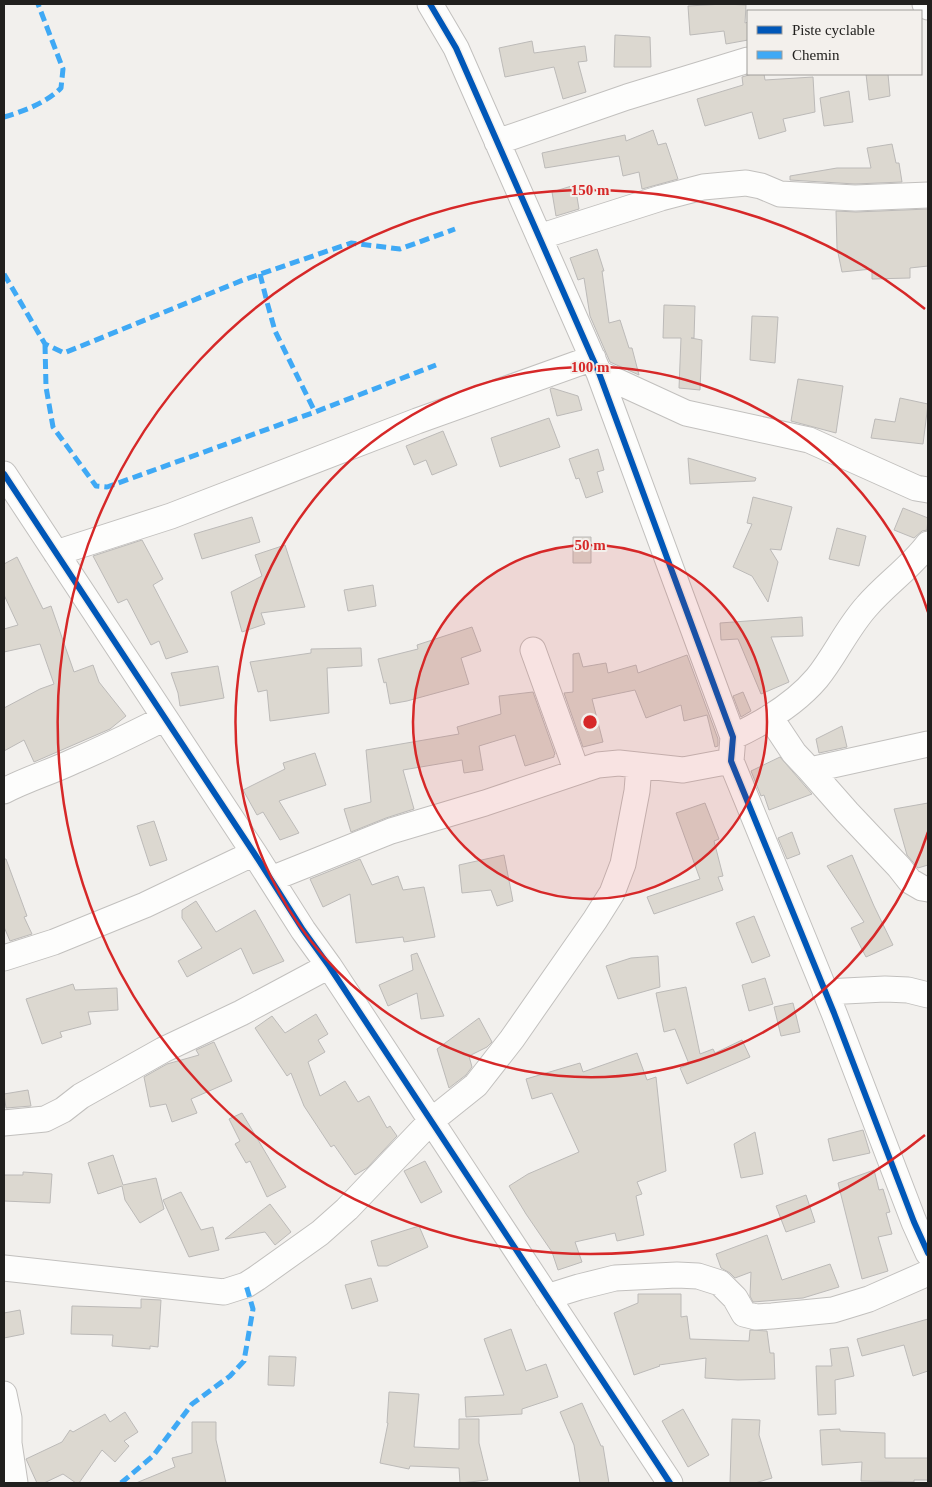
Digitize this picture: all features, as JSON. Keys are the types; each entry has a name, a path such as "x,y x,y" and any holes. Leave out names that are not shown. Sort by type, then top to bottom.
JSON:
{"street":[{"path":"430,4 456,48 596,366 732,749 914,1222 928,1252"},
{"path":"925,4 928,7"},
{"path":"497,142 627,97 747,60"},
{"path":"539,238 661,198 703,187 746,182 780,194 855,198 928,195"},
{"path":"56,553 171,516 416,421 596,366 686,413 809,440 916,488 928,490"},
{"path":"4,474 11,499 56,553 303,930 329,966 670,1483"},
{"path":"271,879 392,831 608,763 683,770 732,749 816,679 866,606 917,559 928,544"},
{"path":"533,650 577,772"},
{"path":"770,717 794,753 910,881 922,888 928,889"},
{"path":"4,791 28,779 91,754 165,718"},
{"path":"810,770 928,744"},
{"path":"4,1268 224,1292 246,1284 320,1233 347,1209 431,1121 476,1084 517,1031 595,920 612,893 623,864 637,791 639,766"},
{"path":"4,958 54,942 145,905 254,853"},
{"path":"4,1123 45,1119 163,1050 242,1013 329,966"},
{"path":"825,992 885,989 908,990 928,995"},
{"path":"547,1298 579,1286 616,1278 677,1275 698,1276 720,1283 735,1298 744,1314 756,1317 772,1316 833,1310 869,1300 928,1273"},
{"path":"4,1394 9,1418 9,1443 15,1483"}],"building":[{"path":"746,5 745,23 747,22 747,40 726,44 724,31 690,35 688,6"},
{"path":"615,35 650,37 651,67 614,67"},
{"path":"532,41 534,53 585,46 587,61 578,62 586,92 563,99 554,67 505,77 499,48"},
{"path":"764,75 765,80 813,77 815,112 783,119 786,131 759,139 752,112 705,126 697,99 743,85 742,77"},
{"path":"866,75 888,75 890,96 869,100"},
{"path":"849,91 853,122 824,126 820,98"},
{"path":"653,130 658,145 666,143 678,179 642,189 639,172 623,176 619,156 545,168 542,153 625,135 626,141"},
{"path":"892,144 896,163 899,163 902,182 855,184 790,180 790,176 837,168 871,168 867,148"},
{"path":"575,185 579,209 556,216 552,192"},
{"path":"928,209 928,266 910,268 910,278 872,279 872,269 842,272 837,248 836,211"},
{"path":"597,249 604,271 602,271 609,323 620,320 629,348 632,348 639,375 610,362 590,316 584,278 578,280 570,258"},
{"path":"664,305 695,306 694,338 691,338 702,340 700,390 679,388 681,338 663,338"},
{"path":"752,316 778,317 775,363 750,360"},
{"path":"798,379 843,386 836,433 791,421"},
{"path":"550,389 578,396 582,410 557,416"},
{"path":"900,398 928,404 923,444 871,438 875,419 895,422"},
{"path":"549,418 560,447 500,467 491,438"},
{"path":"443,431 457,465 432,475 426,460 414,465 406,446"},
{"path":"598,449 604,470 597,472 603,492 586,498 579,478 576,479 569,459"},
{"path":"688,458 756,478 755,481 690,484"},
{"path":"753,497 792,507 781,550 770,549 778,562 768,602 752,576 733,567 752,524 747,523"},
{"path":"903,508 928,518 927,530 922,531 914,538 894,530"},
{"path":"252,517 260,542 202,559 194,534"},
{"path":"837,528 866,536 859,566 829,559"},
{"path":"573,537 591,537 591,563 573,563"},
{"path":"142,540 163,579 153,585 188,652 166,659 159,641 151,645 127,599 118,603 93,556"},
{"path":"285,545 305,607 261,613 265,624 242,632 231,592 262,576 255,555"},
{"path":"17,557 43,609 51,606 74,672 93,665 99,682 126,716 110,729 34,762 24,740 4,751 4,708 40,689 54,684 40,644 4,652 4,629 18,625 4,595 4,564"},
{"path":"373,585 376,606 348,611 344,590"},
{"path":"802,617 803,636 771,637 789,682 761,694 738,639 721,640 720,623"},
{"path":"472,627 481,651 461,658 469,684 390,704 386,682 384,683 378,659 418,649 417,645"},
{"path":"361,648 362,666 327,668 329,713 270,721 267,690 258,692 250,662 311,653 311,649"},
{"path":"579,653 583,667 606,663 608,673 636,665 638,673 687,655 718,739 718,746 715,747 707,715 684,721 681,705 646,718 635,690 592,699 603,742 583,747 564,693 573,692 573,654"},
{"path":"218,666 224,698 180,706 171,673"},
{"path":"533,692 555,754 554,757 525,766 515,735 479,746 483,770 464,773 462,760 403,770 414,809 351,832 344,809 371,802 366,750 459,734 457,727 501,714 499,696"},
{"path":"743,692 751,711 741,717 733,696"},
{"path":"842,726 847,747 819,753 816,739"},
{"path":"315,753 326,785 279,801 299,833 280,840 263,812 257,815 243,790 285,769 283,763"},
{"path":"780,757 812,794 769,810 764,795 761,796 751,771"},
{"path":"705,803 719,839 714,841 723,876 718,877 723,890 654,914 647,897 700,879 676,813"},
{"path":"928,803 928,865 918,868 907,855 894,809"},
{"path":"154,821 167,860 150,866 137,826"},
{"path":"792,832 800,854 787,859 778,838"},
{"path":"504,855 513,901 497,906 491,890 462,893 459,865"},
{"path":"852,855 893,945 866,957 851,928 864,922 827,866"},
{"path":"4,859 6,859 27,916 24,917 32,934 10,941 4,927"},
{"path":"360,859 372,885 398,876 403,890 424,887 435,937 404,942 403,937 356,943 350,894 323,907 310,879"},
{"path":"196,901 216,932 255,910 284,961 253,974 241,948 187,977 178,961 202,948 182,918 182,910"},
{"path":"754,916 770,956 752,963 736,923"},
{"path":"417,953 444,1016 421,1019 417,993 388,1006 379,985 413,970 411,955"},
{"path":"658,956 660,987 618,999 606,966 631,958"},
{"path":"765,978 773,1004 749,1011 742,985"},
{"path":"73,984 75,990 117,988 118,1010 88,1012 91,1024 60,1032 62,1037 42,1044 26,999"},
{"path":"686,987 700,1054 713,1049 715,1053 742,1040 750,1057 687,1084 680,1068 689,1064 675,1029 664,1032 656,993"},
{"path":"793,1003 800,1032 781,1036 774,1007"},
{"path":"316,1014 328,1034 318,1040 325,1052 308,1062 320,1096 345,1081 358,1102 369,1096 387,1128 390,1126 397,1136 367,1168 355,1175 334,1145 331,1147 304,1106 291,1073 287,1076 255,1028 272,1016 285,1033"},
{"path":"479,1018 492,1042 487,1047 469,1056 472,1067 466,1075 449,1088 437,1049"},
{"path":"214,1042 232,1081 191,1099 197,1113 172,1122 166,1104 150,1107 144,1077 167,1064 199,1055 196,1050"},
{"path":"637,1053 647,1080 656,1077 666,1171 637,1182 642,1194 636,1196 644,1235 617,1241 615,1233 575,1242 582,1262 558,1270 552,1252 509,1186 528,1174 579,1152 552,1093 532,1099 526,1079 580,1063 583,1072"},
{"path":"28,1090 31,1106 6,1108 4,1094"},
{"path":"242,1113 286,1187 267,1197 250,1161 246,1163 235,1144 240,1141 229,1119"},
{"path":"863,1130 870,1153 833,1161 828,1139"},
{"path":"755,1132 763,1174 741,1178 734,1144"},
{"path":"113,1155 123,1185 156,1178 164,1209 140,1223 125,1200 122,1186 98,1194 88,1163"},
{"path":"425,1161 442,1192 421,1203 404,1171"},
{"path":"874,1170 879,1190 883,1189 890,1212 886,1213 892,1234 878,1237 888,1271 862,1279 838,1183"},
{"path":"23,1172 52,1174 50,1203 4,1201 4,1175 23,1175"},
{"path":"181,1192 201,1230 213,1227 219,1250 189,1257 163,1200"},
{"path":"806,1195 815,1222 786,1232 776,1206"},
{"path":"270,1204 291,1232 275,1245 265,1232 225,1239"},
{"path":"419,1226 428,1247 387,1266 378,1266 371,1241"},
{"path":"767,1235 782,1280 830,1264 839,1287 803,1298 753,1302 750,1296 751,1272 735,1278 721,1268 716,1254"},
{"path":"371,1278 378,1301 352,1309 345,1285"},
{"path":"638,1294 681,1294 681,1317 687,1316 690,1339 749,1341 750,1330 767,1331 770,1353 774,1353 775,1379 738,1380 705,1378 706,1358 659,1365 634,1375 614,1313 638,1303"},
{"path":"141,1299 161,1300 158,1347 150,1346 150,1349 112,1346 113,1335 71,1334 72,1306 141,1308"},
{"path":"20,1310 24,1334 4,1338 4,1313"},
{"path":"928,1319 928,1371 913,1376 904,1345 862,1356 857,1339"},
{"path":"511,1329 526,1371 546,1364 558,1397 522,1409 522,1414 466,1417 465,1397 504,1395 484,1339"},
{"path":"848,1347 854,1376 835,1380 836,1414 818,1415 816,1366 832,1366 830,1349"},
{"path":"269,1356 296,1357 294,1386 268,1385"},
{"path":"389,1392 419,1394 414,1447 459,1449 459,1419 479,1419 479,1443 488,1480 460,1483 459,1468 410,1466 409,1469 380,1463 388,1423"},
{"path":"582,1403 601,1446 603,1446 609,1483 580,1483 574,1445 560,1412"},
{"path":"683,1409 709,1455 688,1467 662,1421"},
{"path":"125,1412 138,1432 124,1441 129,1446 115,1462 102,1450 79,1483 63,1474 44,1483 37,1483 26,1459 62,1442 70,1430 73,1432 105,1414 110,1422"},
{"path":"732,1419 760,1420 759,1435 772,1478 755,1483 730,1483"},
{"path":"192,1422 216,1422 216,1440 226,1483 136,1483 175,1467 172,1458 192,1453"},
{"path":"840,1429 840,1431 885,1433 885,1458 928,1458 928,1480 914,1480 914,1482 861,1481 862,1462 822,1465 820,1430"}],"marked path":[{"path":"4,117 42,102 61,88 63,69 38,4"},
{"path":"4,274 45,344 64,353 243,280 351,243 400,249 455,229"},
{"path":"260,274 275,331 315,412"},
{"path":"45,344 46,387 53,427 96,486 107,487 315,412 436,365"},
{"path":"121,1483 153,1456 192,1404 230,1376 244,1361 253,1309 246,1285"}],"cycle path":[{"path":"430,4 456,48 599,373 733,737 731,761 834,1013 914,1222 928,1253"},
{"path":"4,474 303,930 329,966 670,1483"}]}
